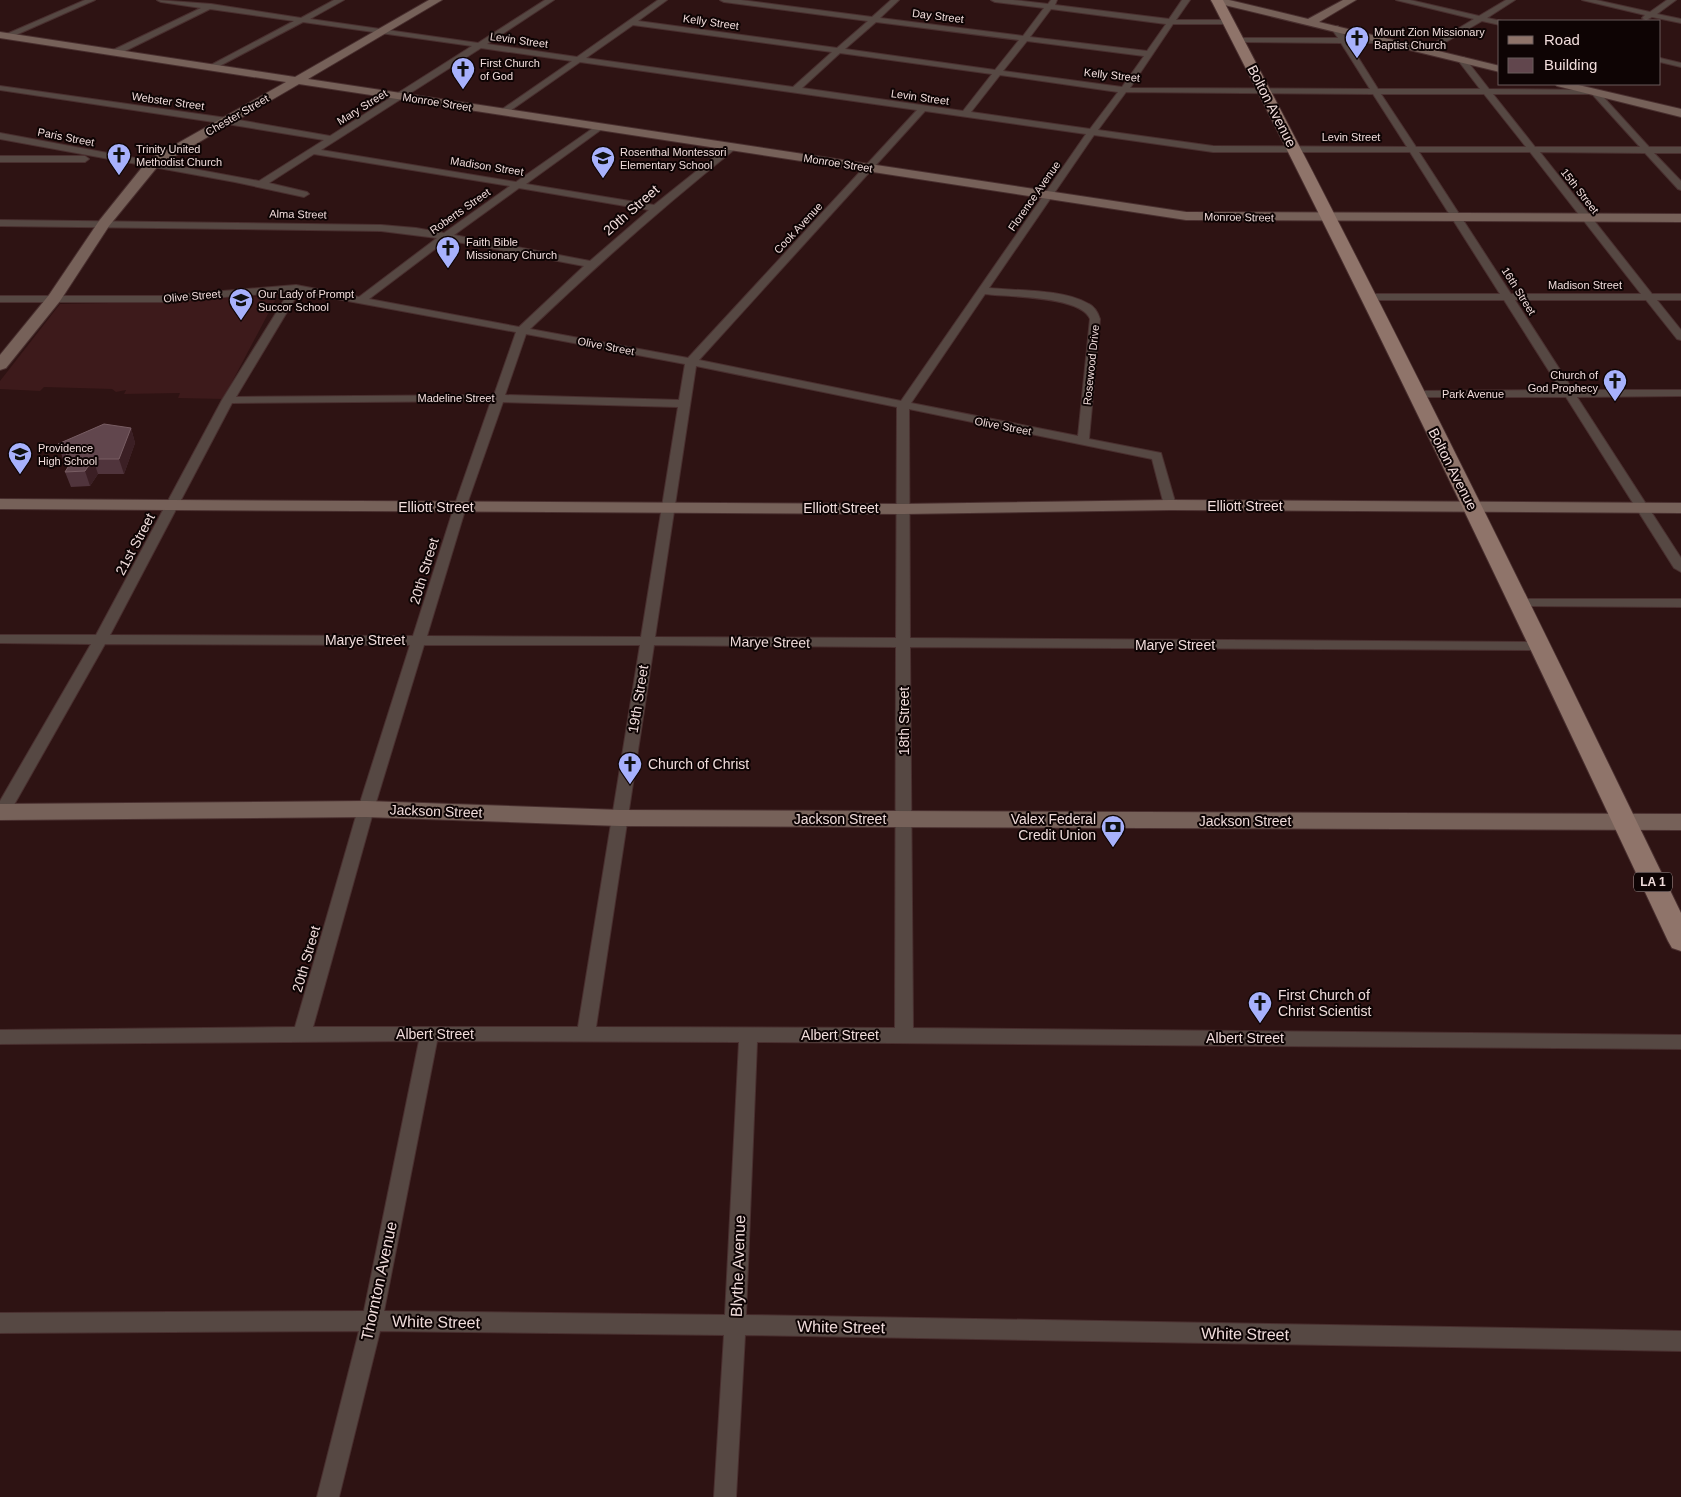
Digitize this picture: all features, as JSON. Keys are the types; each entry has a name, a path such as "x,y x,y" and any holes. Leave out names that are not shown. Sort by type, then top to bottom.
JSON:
{"main road":[{"name":"Chester Street","path":"0,364 55,298 104,224 153,163 437,0"},
{"path":"1216,0 1498,68"},
{"name":"Bolton Avenue","path":"1216,0 1230,22 1265,91 1520,603 1681,941"},
{"path":"1310,22 1351,0"},
{"name":"Monroe Street","path":"3,36 1186,216 1681,218"},
{"path":"1565,85 1681,113"},
{"name":"Elliott Street","path":"0,504 903,509 1170,505 1681,508"},
{"name":"Jackson Street","path":"0,813 366,809 620,818 1681,822"}],"street":[{"path":"3,36 90,0"},
{"name":"Levin Street","path":"161,0 1213,149 1681,150"},
{"path":"114,53 224,0"},
{"path":"212,68 340,0"},
{"name":"Mary Street","path":"261,184 550,0"},
{"path":"504,112 662,0"},
{"name":"Day Street","path":"724,0 1149,54"},
{"path":"768,6 774,0"},
{"path":"795,90 895,0"},
{"path":"996,0 1052,3 1172,22 1230,22"},
{"name":"Florence Avenue","path":"903,406 1048,195 1186,0"},
{"path":"1400,0 1498,22"},
{"path":"1427,50 1511,0"},
{"path":"1586,0 1681,21"},
{"path":"1642,20 1672,0"},
{"path":"964,114 1052,3"},
{"name":"Kelly Street","path":"631,22 837,52 1124,90 1594,92"},
{"name":"16th Street","path":"1335,28 1414,148 1681,568"},
{"path":"1238,40 1390,41"},
{"name":"15th Street","path":"1461,59 1681,337"},
{"path":"1661,60 1681,65"},
{"name":"Webster Street","path":"0,88 227,121 332,139"},
{"path":"1594,92 1681,187"},
{"name":"Cook Avenue","path":"691,362 870,168 922,108"},
{"name":"Roberts Street","path":"361,300 445,237 599,127"},
{"name":"Paris Street","path":"0,136 121,160 153,163 304,194"},
{"name":"20th Street","path":"302,1033 366,809 460,507 522,330 592,264 656,208 732,147"},
{"name":"Madison Street","path":"313,151 656,208"},
{"path":"0,159 121,160"},
{"name":"Alma Street","path":"0,223 381,228 445,237 592,264"},
{"name":"Olive Street","path":"0,299 162,299 296,288 691,362 1157,456 1170,505"},
{"name":"21st Street","path":"0,813 100,640 228,400 296,288"},
{"name":"Rosewood Drive","path":"983,290 1066,300 1084,305 1092,312 1095,319 1083,442"},
{"name":"Madison Street","path":"1368,297 1681,297"},
{"name":"19th Street","path":"586,1035 691,362"},
{"name":"Park Avenue","path":"1415,394 1681,393"},
{"name":"Madeline Street","path":"228,400 498,398 684,404"},
{"name":"18th Street","path":"903,406 904,1035"},
{"path":"1520,603 1681,603"},
{"name":"Marye Street","path":"0,639 647,640 904,644 1541,646"},
{"name":"Albert Street","path":"0,1037 302,1033 904,1035 1681,1042"},
{"name":"Thornton Avenue","path":"328,1497 372,1321 429,1034"},
{"name":"Blythe Avenue","path":"725,1497 748,1035"},
{"name":"White Street","path":"0,1323 372,1321 735,1325 1681,1341"}],"shaded area":[{"path":"278,295 223,399 178,398 180,393 124,394 126,390 116,392 112,389 44,387 40,391 0,389 0,381 60,304 157,302"}],"building":[{"path":"104,424 131,428 119,459 93,459 85,471 65,472 73,459 58,444"}],"place":[{"name":"Mount Zion Missionary Baptist Church","path":"1357,59"},
{"name":"First Church of God","path":"463,90"},
{"name":"Trinity United Methodist Church","path":"119,176"},
{"name":"Rosenthal Montessori Elementary School","path":"603,179"},
{"name":"Faith Bible Missionary Church","path":"448,269"},
{"name":"Our Lady of Prompt Succor School","path":"241,321"},
{"name":"Church of God Prophecy","path":"1615,402"},
{"name":"Providence High School","path":"20,475"},
{"name":"Church of Christ","path":"630,785"},
{"name":"Valex Federal Credit Union","path":"1113,848"},
{"name":"First Church of Christ Scientist","path":"1260,1024"}]}
